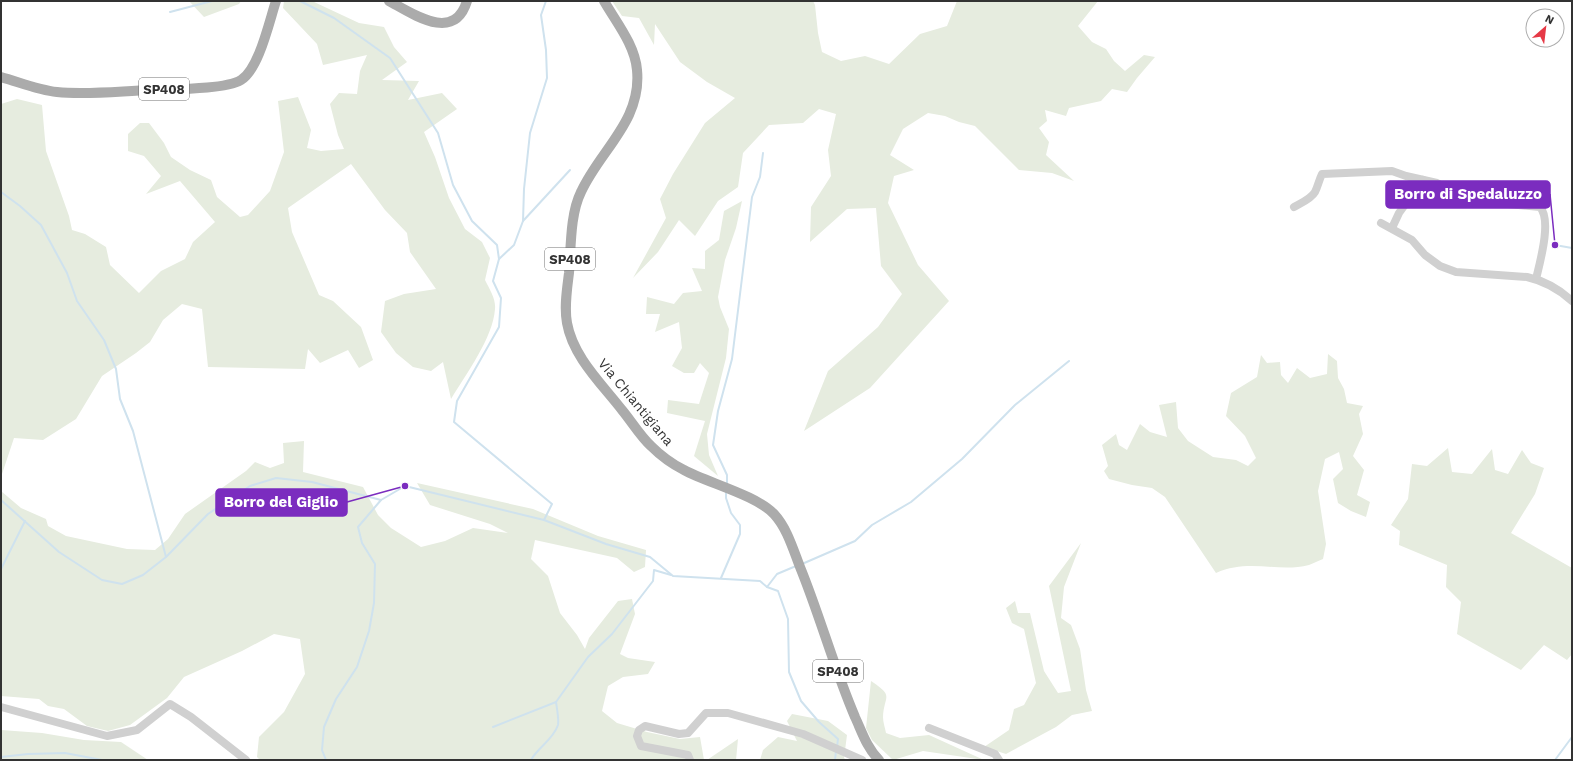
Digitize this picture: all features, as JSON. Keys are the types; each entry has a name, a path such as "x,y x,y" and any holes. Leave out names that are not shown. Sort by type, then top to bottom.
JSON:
{"main road":[{"name":"SP408","path":"1,77 55,92 80,93 200,88 229,84 240,80 250,72 256,62 276,1"},
{"path":"389,1 427,21 438,24 450,22 458,17 467,1"},
{"name":"Via Chiantigiana","path":"604,1 635,58 637,71 636,91 633,108 625,125 588,178 580,194 574,219 566,304 566,321 572,340 584,361 650,445 666,459 708,482 736,492 759,503 774,513 785,529 805,578 850,705 870,752 879,760"}],"street":[{"path":"1294,207 1310,198 1315,192 1322,174 1392,171 1406,176 1437,183 1459,194 1487,202 1540,207 1544,216 1544,239 1536,279"},
{"path":"1392,228 1399,213 1423,180"},
{"path":"1380,223 1392,228 1412,240 1440,266 1456,272 1528,277 1536,279 1546,283 1564,294 1572,301"},
{"path":"1,707 108,736 137,730 170,704 191,717 246,760"},
{"path":"690,760 688,755 641,746 637,736 639,730 645,726 679,734 688,733 706,713 728,713 802,734 862,760"},
{"path":"929,728 995,754 999,760"}],"shaded area":[{"path":"189,1 241,1 239,4 204,17"},
{"path":"284,1 312,1 359,23 384,27 394,47 407,62 382,80 419,81 408,100 442,93 457,109 424,132 435,157 449,198 465,229 482,242 490,258 485,280 495,302 495,309 489,332 478,356 451,399 443,362 431,371 413,367 396,353 381,332 385,301 404,294 436,289 410,252 407,233 385,210 351,164 288,208 292,232 319,295 333,301 361,327 373,360 359,368 348,350 320,363 308,349 305,369 208,367 202,309 182,304 163,320 150,342 102,376 76,419 43,440 14,438 1,477 1,104 17,99 42,105 46,151 69,216 72,230 85,234 106,247 110,265 139,293 161,271 185,259 193,242 215,222 180,181 146,194 161,176 144,156 128,151 128,134 140,123 149,123 164,143 171,157 190,170 211,180 217,197 240,217 248,215 270,191 284,152 278,101 298,97 311,130 307,148 321,151 344,149 338,135 330,104 339,93 357,94 360,71 367,55 323,65 317,44 283,8"},
{"path":"612,1 813,1 815,5 822,52 841,61 865,56 889,64 920,34 947,26 957,1 1098,1 1078,26 1092,42 1106,49 1114,61 1125,71 1144,55 1155,57 1127,92 1112,89 1101,101 1069,108 1066,116 1045,110 1047,121 1039,128 1049,142 1046,155 1074,181 1052,173 1019,170 975,126 959,122 945,116 928,113 903,129 890,155 914,170 894,176 888,203 918,265 949,301 870,388 804,431 828,371 878,327 902,294 881,266 876,208 847,209 810,242 811,207 831,176 828,150 836,114 819,109 803,123 769,125 743,153 738,187 718,201 695,236 679,220 658,252 633,278 666,218 660,199 673,174 705,123 735,98 707,82 680,62 655,24 654,45 639,18 622,16"},
{"path":"742,201 736,228 725,260 718,297 720,307 729,329 726,358 707,434 709,455 718,476 694,456 705,421 667,413 668,400 699,404 709,373 700,363 694,373 684,373 672,366 682,348 679,322 655,332 660,314 646,314 647,297 674,304 683,293 702,291 692,268 705,269 705,251 719,240 724,211"},
{"path":"1328,354 1337,361 1338,378 1344,389 1347,403 1363,406 1359,414 1363,434 1353,456 1364,470 1357,495 1370,502 1366,517 1351,511 1338,503 1333,479 1343,469 1339,452 1325,459 1318,491 1326,544 1323,559 1309,565 1297,567 1286,568 1252,566 1228,569 1216,573 1165,497 1152,488 1109,479 1104,471 1108,466 1102,445 1116,434 1119,445 1127,450 1140,424 1150,432 1167,437 1159,405 1176,402 1178,428 1188,441 1213,457 1236,460 1248,466 1256,458 1245,436 1226,416 1231,393 1257,377 1261,355 1267,363 1280,362 1281,375 1288,383 1297,368 1310,378 1327,374"},
{"path":"304,441 303,472 363,487 378,515 391,528 421,547 445,541 473,528 508,533 490,524 430,505 417,483 533,509 598,536 646,550 645,567 634,572 617,558 535,540 531,559 548,576 560,613 577,635 585,649 589,638 618,601 632,599 635,614 620,654 628,658 655,662 648,674 623,677 608,686 602,711 617,723 647,732 680,739 700,737 704,760 260,760 257,757 259,737 284,712 305,674 300,639 274,634 242,651 184,677 167,698 130,725 108,731 87,726 64,709 48,706 39,699 1,696 1,491 21,508 46,519 48,526 66,536 127,549 155,550 168,539 185,514 246,471 255,462 270,468 284,463 283,443"},
{"path":"1448,448 1452,472 1472,474 1492,449 1495,470 1508,474 1522,450 1531,463 1544,468 1535,494 1511,533 1572,568 1572,654 1567,660 1544,645 1521,670 1457,634 1461,602 1446,587 1447,565 1399,545 1400,531 1391,525 1408,499 1412,464 1427,466"},
{"path":"1081,543 1064,587 1061,618 1071,625 1080,649 1086,690 1092,711 1072,715 1056,727 1006,754 984,747 1009,730 1014,709 1024,705 1036,683 1024,629 1012,623 1006,608 1015,601 1018,613 1030,613 1044,671 1058,693 1071,691 1049,586"},
{"path":"871,681 886,694 883,717 886,733 900,738 929,735 984,760 923,751 893,760 872,740 866,728"},
{"path":"792,714 828,721 847,735 844,758 846,760 760,760 763,750 778,737 797,741 787,721"},
{"path":"1,730 42,733 84,740 121,742 148,760 1,760"},
{"path":"738,739 736,760 707,760"}],"waterway":[{"path":"170,12 212,1"},
{"path":"300,1 334,18 390,58 438,133 453,185 472,221 497,245 499,259"},
{"path":"544,520 552,504 454,422 457,401 499,327 501,298 493,281 499,259 514,245 523,221 524,189 530,133 547,78 546,50 541,15 546,1"},
{"path":"727,484 727,475 713,445 718,411 732,359 752,197 760,177 763,153"},
{"path":"523,221 570,170"},
{"path":"1,192 20,206 41,225 67,273 77,301 104,340 116,369 120,399 133,431 166,557"},
{"path":"1555,245 1572,248"},
{"path":"802,564 855,541 872,525 911,502 962,459 1015,405 1069,361"},
{"path":"1,500 59,552 102,580 122,584 143,575 166,557 208,514 250,486 276,478 312,482 381,500 405,486 544,520 606,544 650,557 673,576 760,581 767,587 778,591 788,619 789,672 801,701 819,722 838,739 837,747"},
{"path":"721,578 740,534 740,525 731,513 726,498 726,492"},
{"path":"326,760 322,750 324,727 336,699 357,667 369,631 374,603 375,564 362,543 358,527 381,500"},
{"path":"1,569 25,521"},
{"path":"767,587 777,574 796,566"},
{"path":"493,727 556,702 588,657 612,634 653,581 654,570 671,575"},
{"path":"531,760 556,730 558,725 556,702"},
{"path":"1555,760 1572,737"},
{"path":"835,760 836,751"},
{"path":"1,757 28,754 65,753 102,760"}],"place":[{"name":"Borro di Spedaluzzo","path":"1555,245"},
{"name":"Borro del Giglio","path":"405,486"}]}
